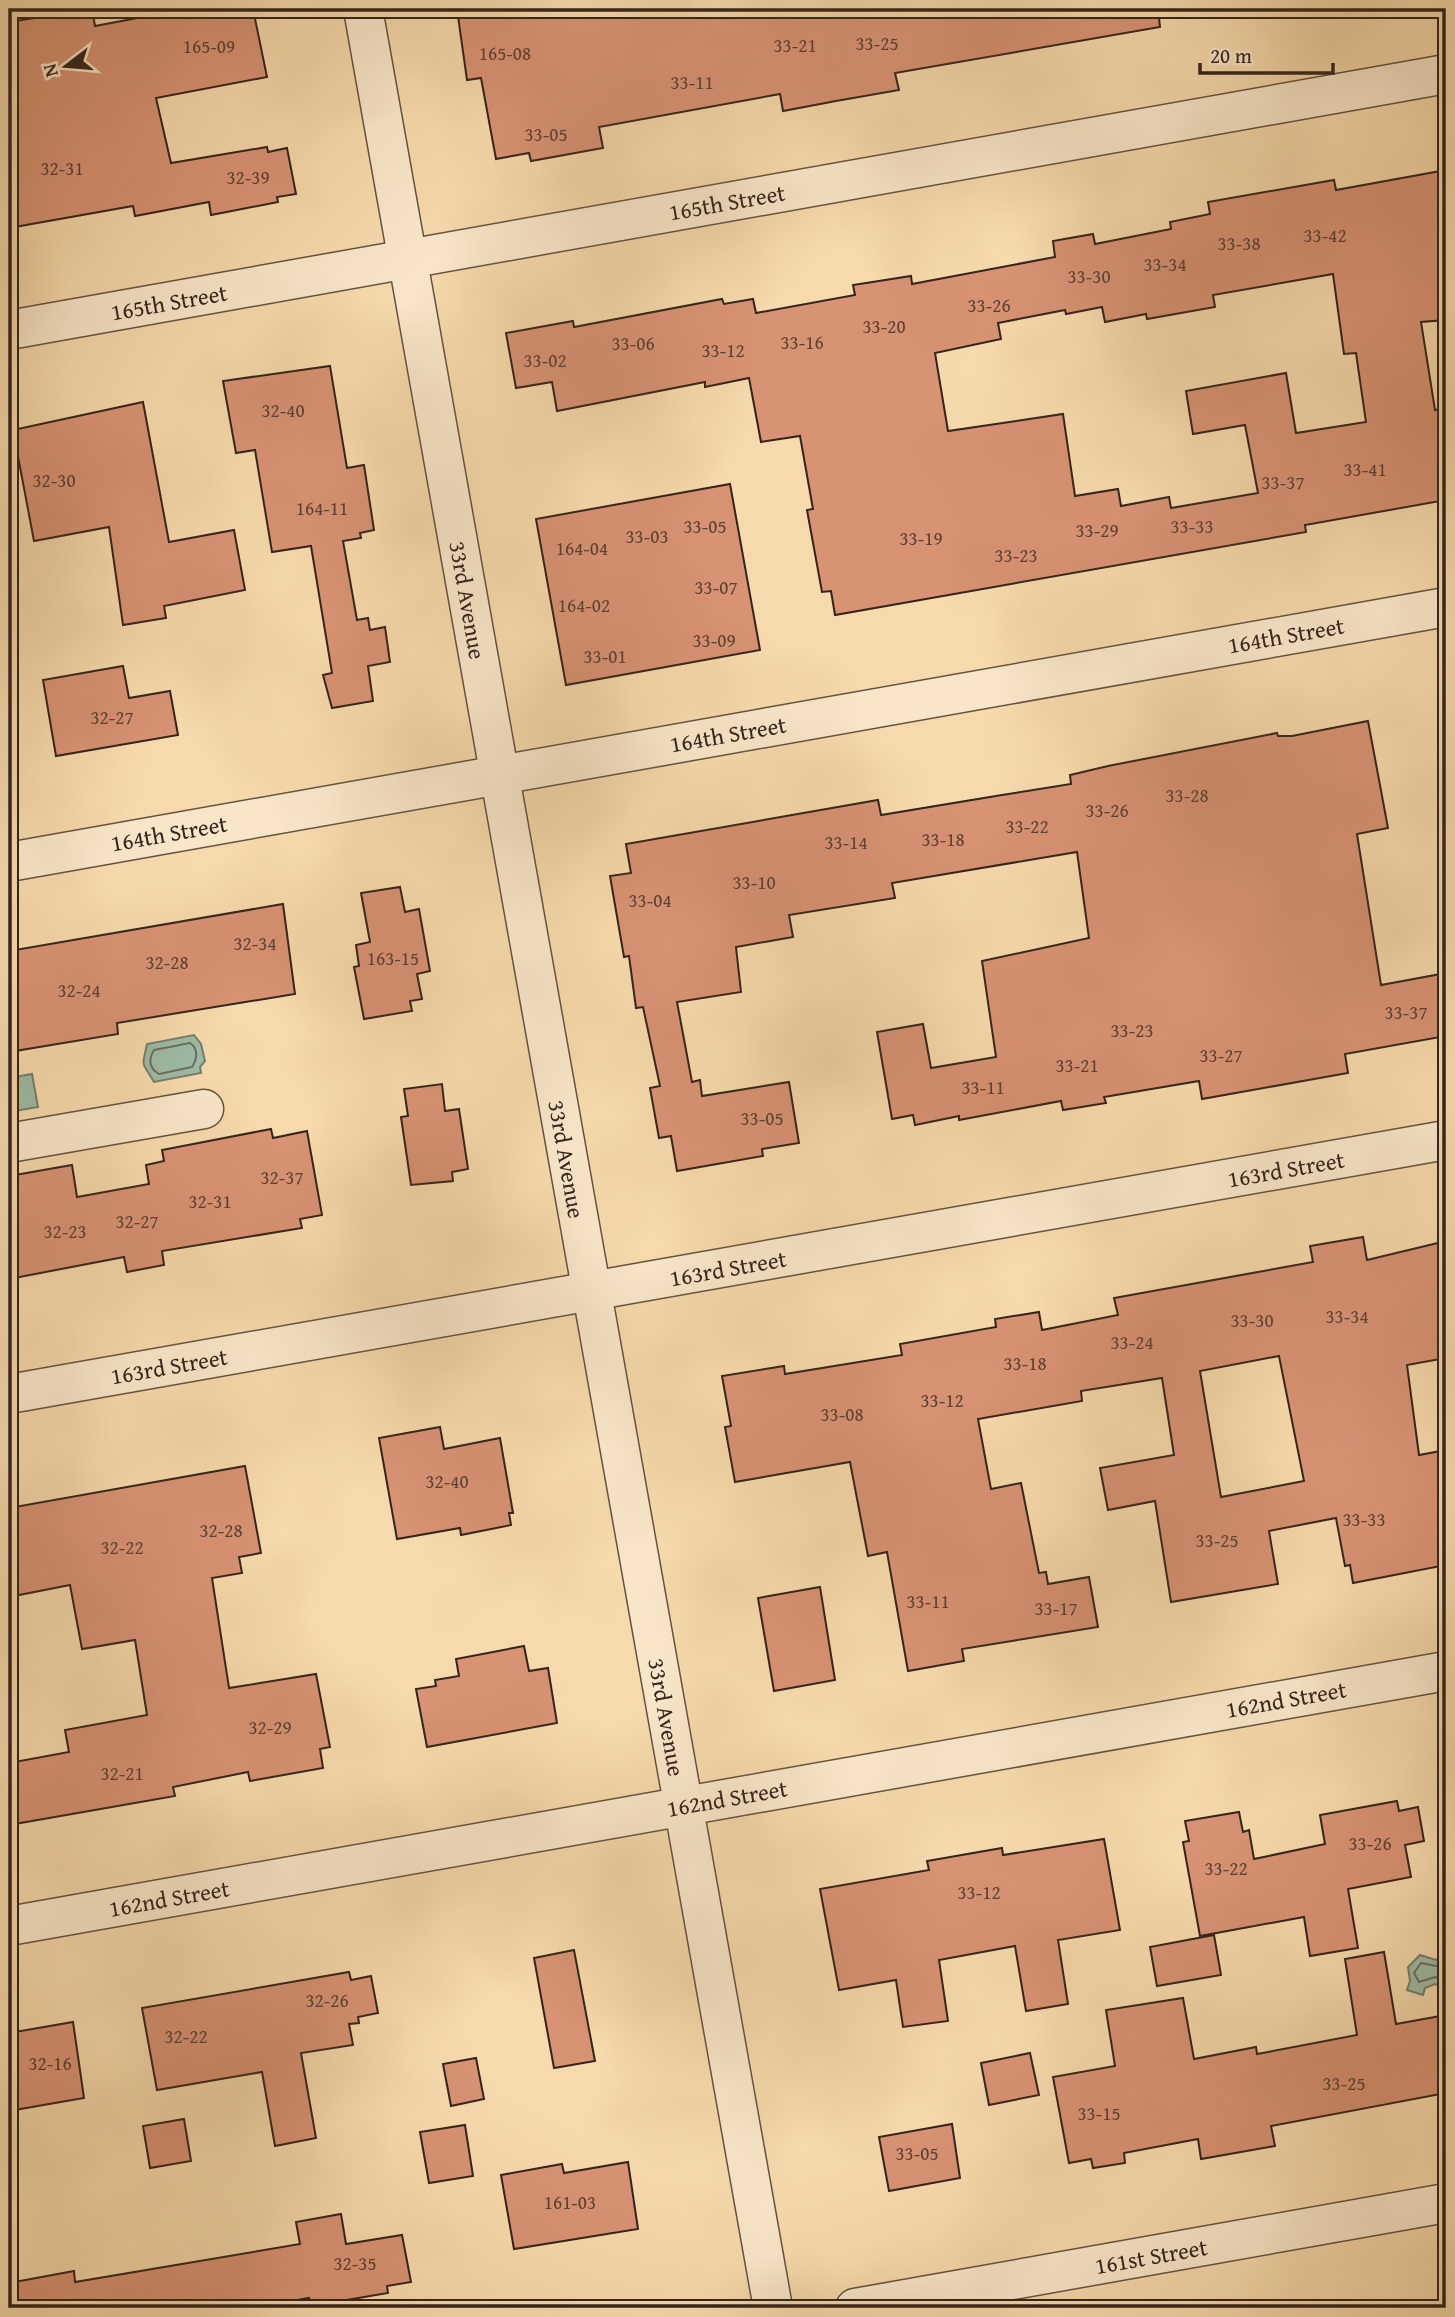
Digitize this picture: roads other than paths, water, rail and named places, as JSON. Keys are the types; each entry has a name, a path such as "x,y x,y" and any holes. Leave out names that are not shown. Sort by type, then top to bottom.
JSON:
{"street":[{"name":"33rd Avenue","path":"363,9 773,2308"},
{"name":"165th Street","path":"9,330 1446,74"},
{"name":"164th Street","path":"9,862 1446,607"},
{"path":"9,1143 204,1109"},
{"name":"163rd Street","path":"9,1394 1446,1140"},
{"name":"162nd Street","path":"9,1926 1446,1671"},
{"name":"161st Street","path":"855,2308 1446,2203"}],"water":[{"path":"194,1035 201,1044 205,1061 200,1067 201,1073 154,1082 144,1064 147,1044"},
{"path":"32,1074 38,1107 9,1112 9,1078"},
{"path":"1446,1952 1446,1989 1435,1984 1425,1988 1423,1995 1407,1990 1410,1981 1408,1967 1420,1955 1436,1960"}]}
